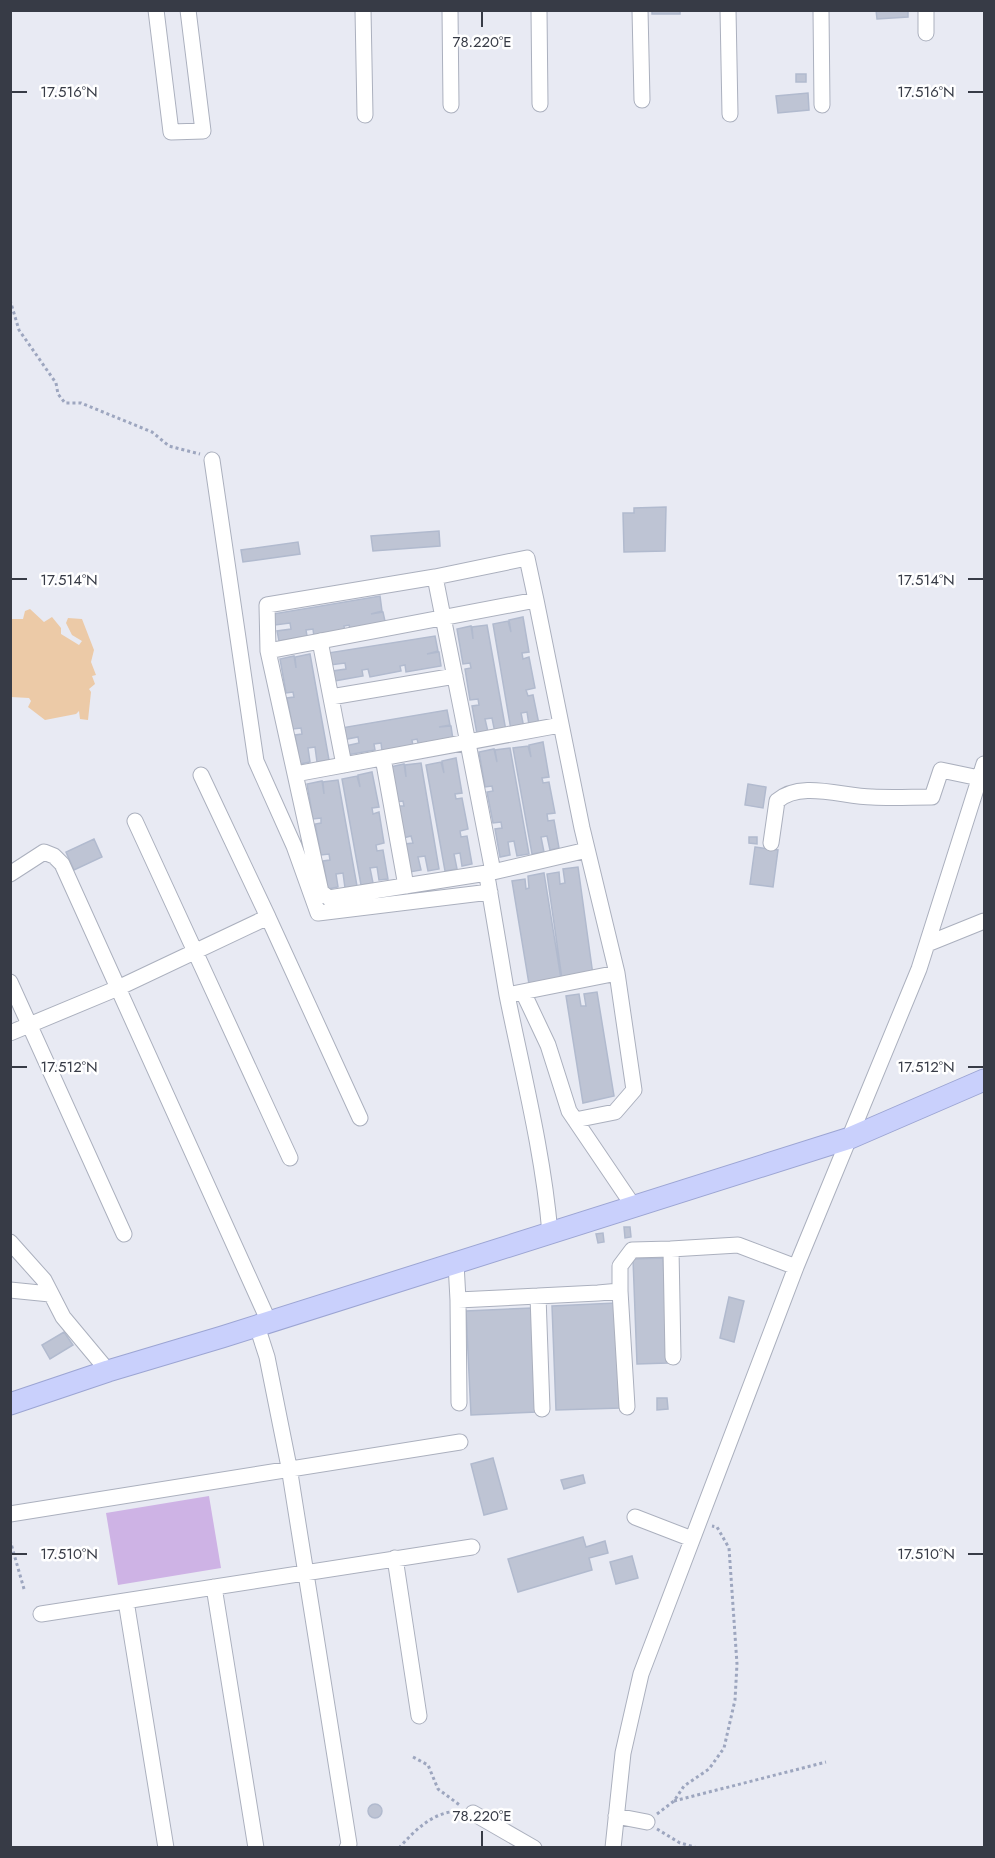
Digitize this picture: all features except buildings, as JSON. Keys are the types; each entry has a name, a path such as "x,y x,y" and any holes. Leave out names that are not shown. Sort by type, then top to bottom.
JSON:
{"main road":[{"path":"10,1404 108,1371 850,1138 984,1080"}],"street":[{"path":"156,10 171,132 203,131 188,10"},
{"path":"363,10 365,115"},
{"path":"450,10 451,105"},
{"path":"539,10 540,104"},
{"path":"640,10 642,100"},
{"path":"728,10 730,114"},
{"path":"821,10 822,105"},
{"path":"926,10 926,33"},
{"path":"212,460 256,761 294,846 318,913 490,892"},
{"path":"575,1120 615,1112 634,1090 617,973 587,850 527,558 435,577 267,605 268,651 321,892 329,898 490,873 587,850"},
{"path":"435,577 468,743 490,873 490,892 507,995 529,1094 547,1194 550,1233"},
{"path":"268,651 536,600"},
{"path":"320,641 344,765"},
{"path":"331,697 455,676"},
{"path":"295,774 560,725"},
{"path":"383,758 406,886"},
{"path":"613,1848 623,1753 641,1674 796,1267 927,944 983,774 941,770 932,796 869,797 801,791 783,796 777,801 771,843"},
{"path":"201,775 360,1118"},
{"path":"135,821 290,1158"},
{"path":"10,874 44,852 54,856 62,864 263,1324 267,1358 289,1467 347,1848"},
{"path":"10,1033 117,988 268,917"},
{"path":"927,944 984,921"},
{"path":"507,995 617,973"},
{"path":"10,982 31,1024 124,1234"},
{"path":"523,992 548,1045 568,1111 634,1207"},
{"path":"10,1242 44,1280 63,1317 108,1371"},
{"path":"627,1407 620,1266 632,1250 738,1245 796,1267"},
{"path":"671,1249 673,1357"},
{"path":"456,1263 459,1404"},
{"path":"10,1290 50,1294"},
{"path":"458,1300 620,1291"},
{"path":"538,1296 542,1409"},
{"path":"10,1514 289,1467 460,1442"},
{"path":"635,1517 692,1539"},
{"path":"41,1614 472,1546"},
{"path":"396,1558 419,1716"},
{"path":"214,1587 256,1848"},
{"path":"126,1601 166,1848"},
{"path":"473,1813 534,1848"},
{"path":"616,1816 647,1822"}],"path":[{"path":"10,300 19,330 56,383 58,394 65,403 81,403 152,432 169,446 212,460"},
{"path":"695,1847 680,1843 647,1822 674,1801 684,1786 709,1770 724,1748 735,1700 737,1664 729,1548 717,1527 699,1520"},
{"path":"10,1540 24,1589"},
{"path":"412,1757 428,1765 438,1789 473,1813"},
{"path":"674,1801 826,1762"},
{"path":"399,1848 425,1822 442,1813 473,1813"}],"shaded area":[{"path":"30,609 44,622 52,617 61,628 61,634 79,645 82,641 72,635 66,623 68,618 82,619 94,650 91,662 96,675 92,676 95,684 89,689 91,692 88,720 80,719 79,711 76,714 45,720 28,707 31,701 29,698 11,697 11,619 23,619 25,611"},
{"path":"209,1496 221,1568 118,1585 106,1513"}]}
